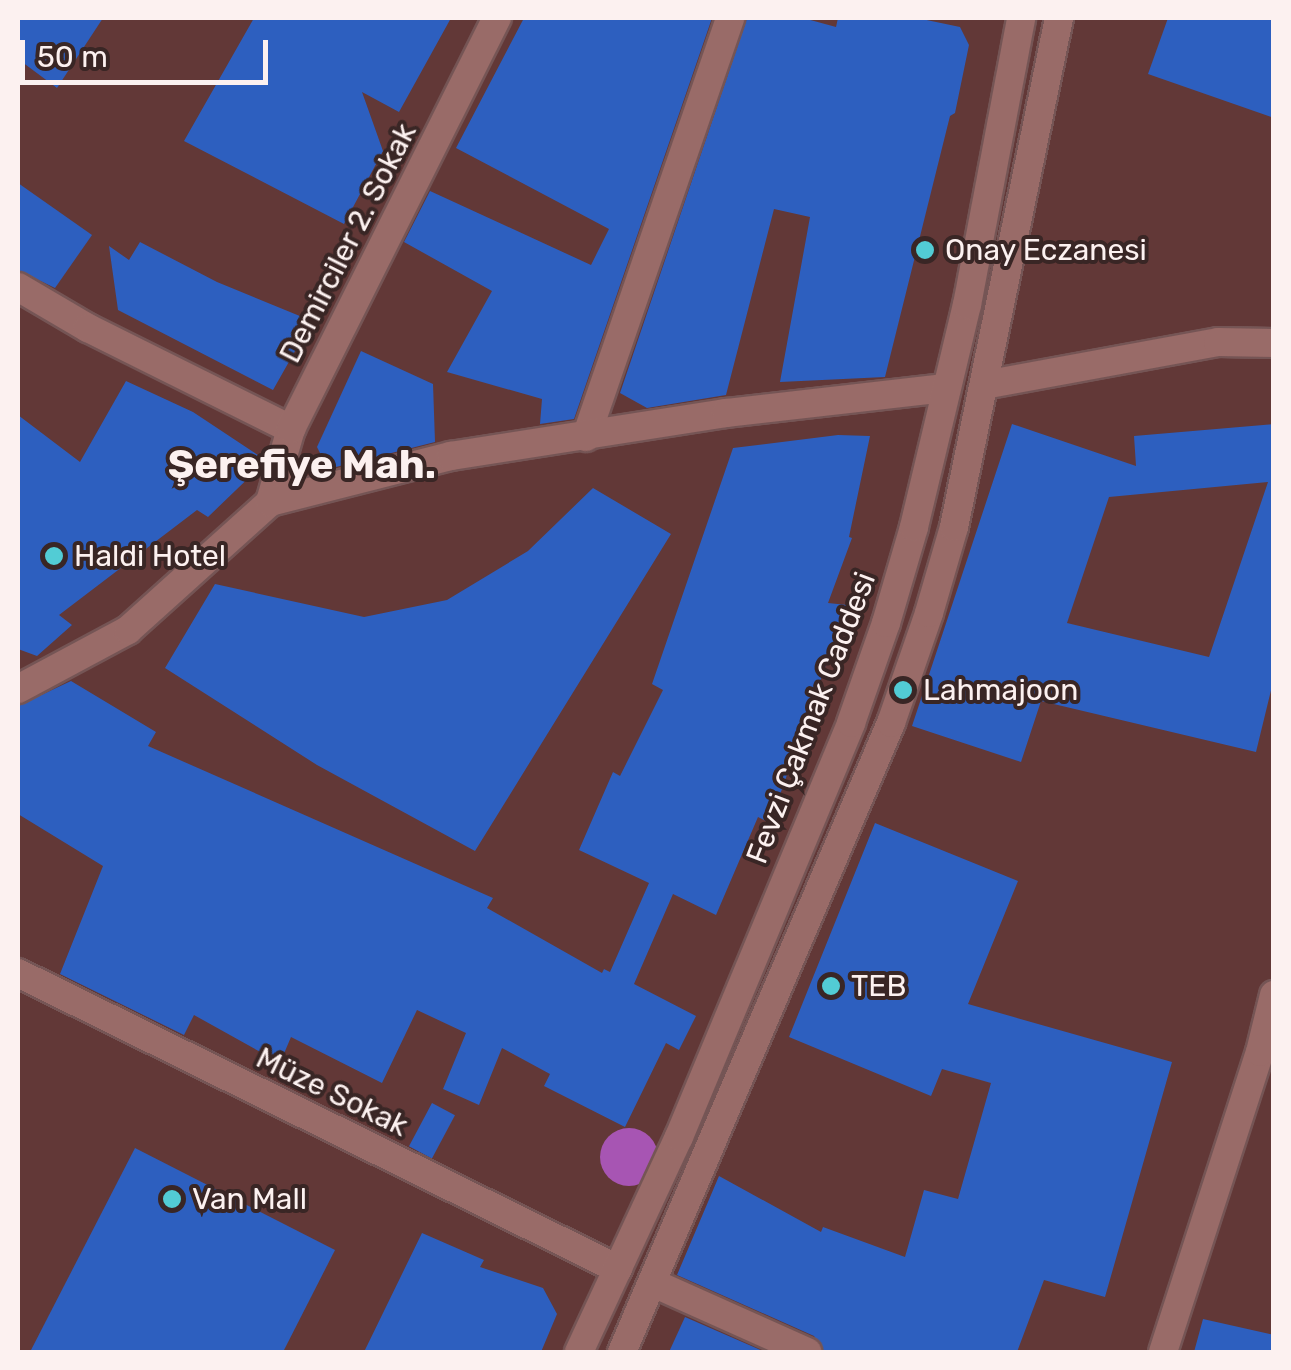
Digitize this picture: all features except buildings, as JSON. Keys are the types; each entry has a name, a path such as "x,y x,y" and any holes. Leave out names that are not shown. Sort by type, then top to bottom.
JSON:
{"street":[{"name":"Demirciler 2. Sokak","path":"270,502 291,429 497,18"},
{"path":"586,437 730,18"},
{"name":"Fevzi Çakmak Caddesi","path":"579,1352 679,1137 851,723 909,546 947,388 1019,18"},
{"path":"622,1352 891,722 954,527 1059,18"},
{"path":"18,287 88,328 291,429"},
{"path":"984,384 1218,342 1274,343"},
{"path":"18,689 128,630 270,502 451,456 726,413 947,388"},
{"name":"Müze Sokak","path":"18,973 618,1268"},
{"path":"1162,1352 1267,1054 1274,994"},
{"path":"653,1283 807,1352"}],"shaded area":[{"path":"629,1128 650,1136 658,1157 650,1178 629,1186 608,1178 600,1157 608,1136"}],"place":[{"name":"Onay Eczanesi","path":"925,250"},
{"name":"Haldi Hotel","path":"54,556"},
{"name":"Lahmajoon","path":"903,690"},
{"name":"TEB","path":"831,986"},
{"name":"Van Mall","path":"172,1199"}],"district":[{"name":"Şerefiye Mah.","path":"302,465"}]}
